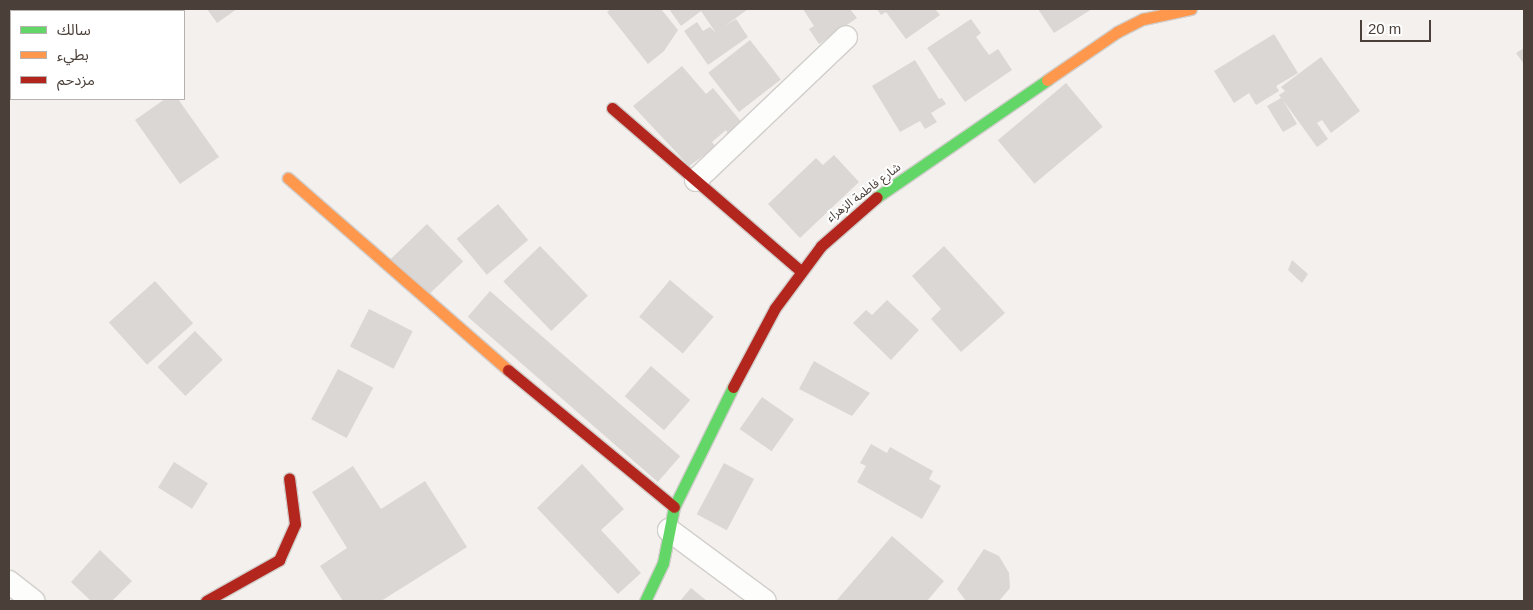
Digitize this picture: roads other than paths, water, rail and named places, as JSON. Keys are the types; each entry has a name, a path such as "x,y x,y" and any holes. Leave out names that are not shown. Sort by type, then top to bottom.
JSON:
{"street":[{"name":"شارع فاطمة الزهراء","path":"645,601 663,563 674,507 743,366 775,308 800,270 840,226 870,202 1029,91 1117,32 1143,19 1177,10"},
{"path":"696,180 846,37"},
{"path":"612,108 800,270"},
{"path":"288,178 478,345 674,507"},
{"path":"206,601 280,560 295,524 289,478"},
{"path":"669,530 765,601"},
{"path":"9,582 33,601"}]}
